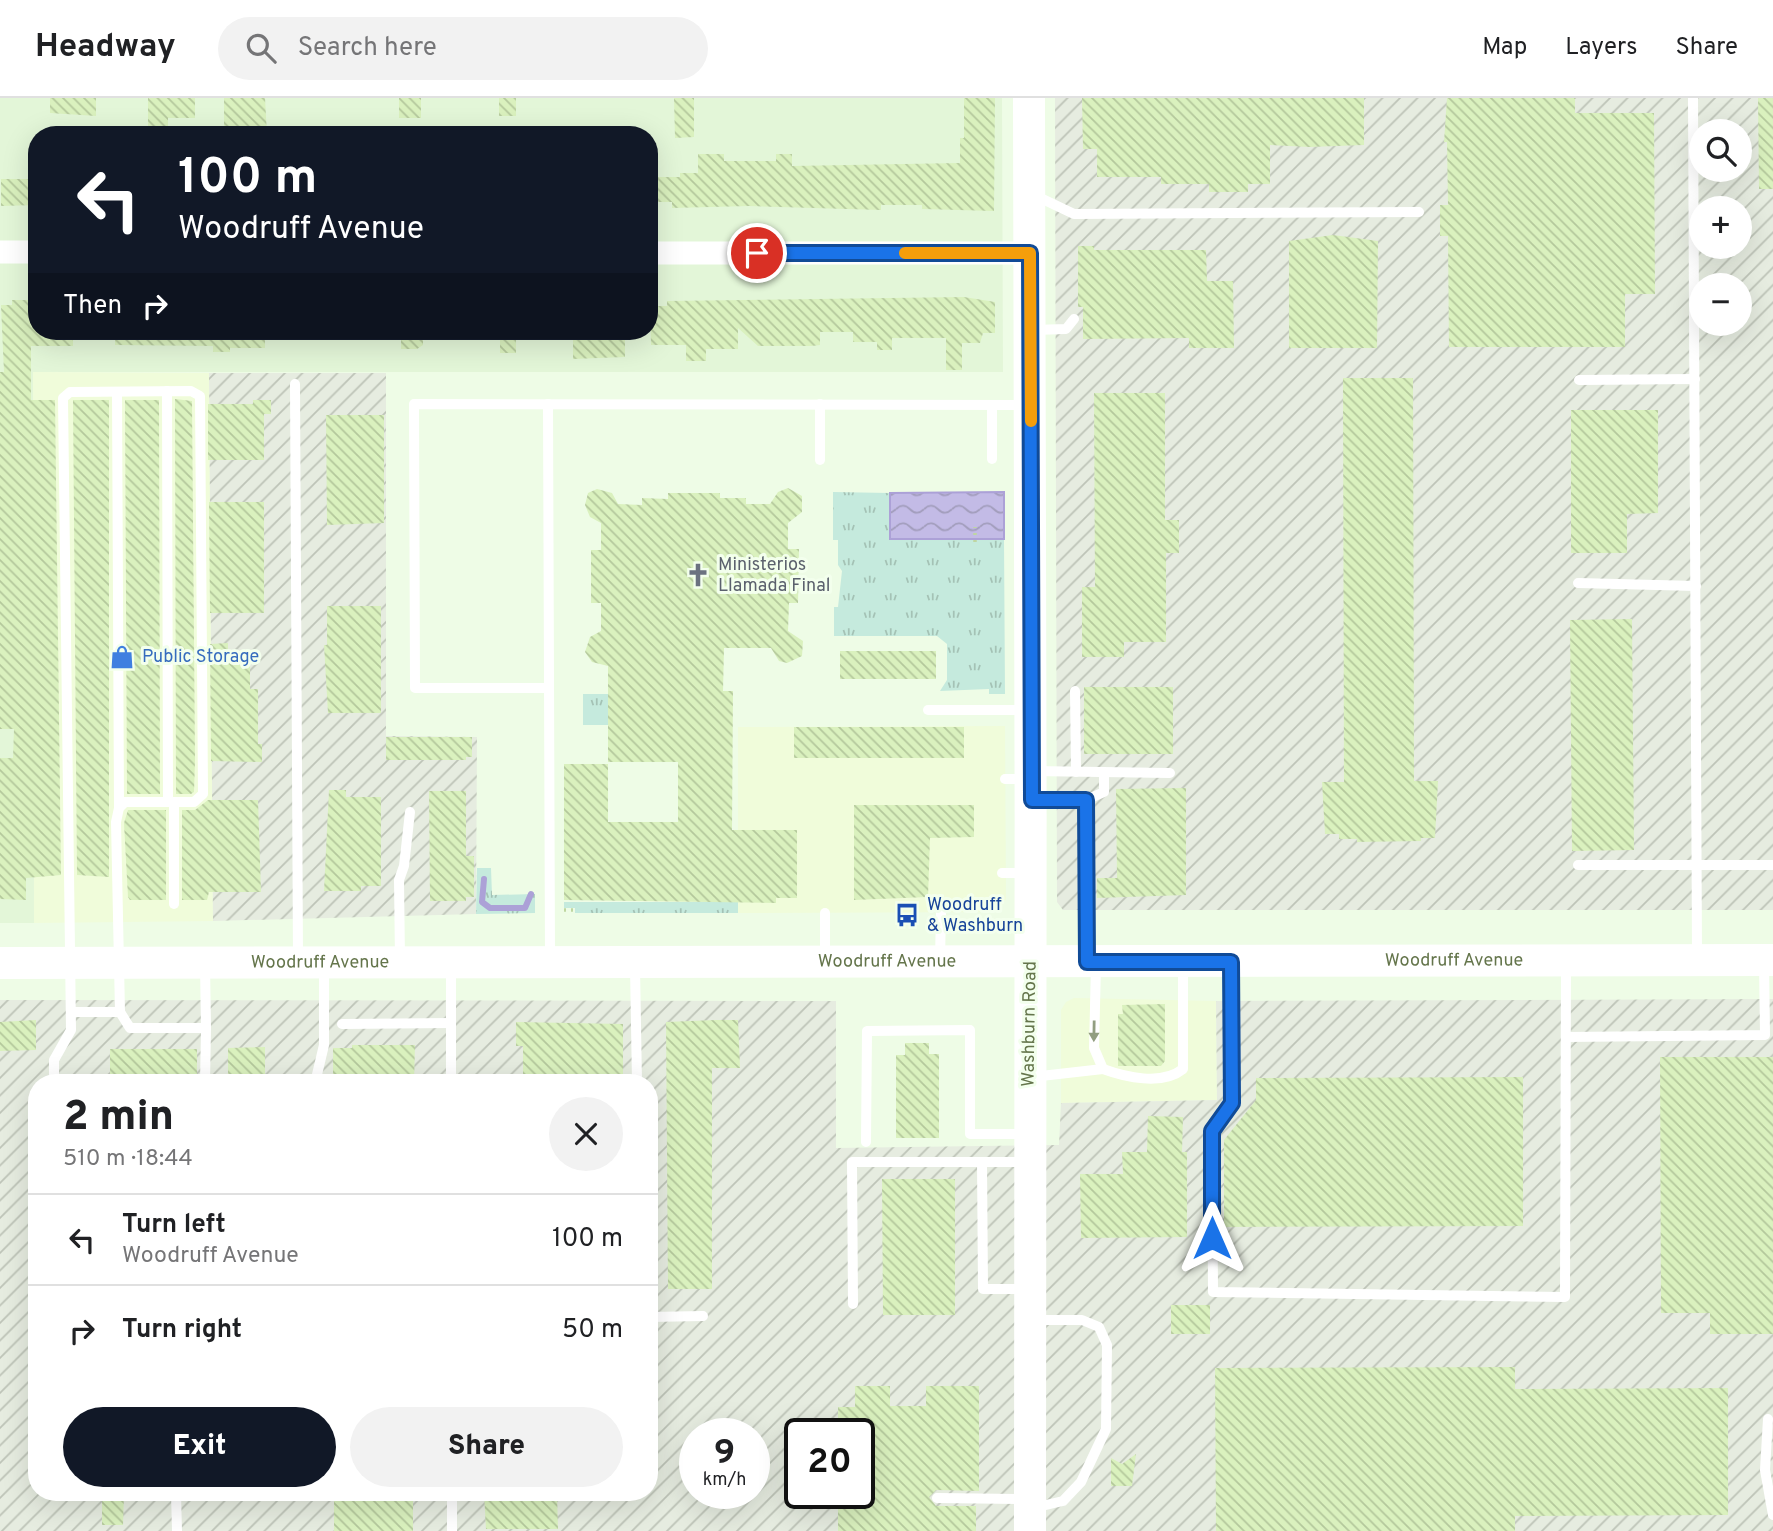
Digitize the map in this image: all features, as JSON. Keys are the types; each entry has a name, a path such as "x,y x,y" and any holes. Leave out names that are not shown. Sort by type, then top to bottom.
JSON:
{"main road":[{"name":"Washburn Road","path":"1029,98 1032,710 1026,782 1033,873 1030,1513"},
{"name":"Woodruff Avenue","path":"0,963 1768,960"}],"street":[{"path":"0,253 28,253"},
{"path":"658,253 1030,253"}],"lane":[{"path":"1693,98 1697,960"},
{"path":"1030,193 1074,214 1419,212"},
{"path":"1030,331 1066,329 1074,319"},
{"path":"1579,380 1695,379"},
{"path":"295,384 311,964 324,1045 316,1074"},
{"path":"167,391 174,904"},
{"path":"54,1074 54,1059 71,1030 63,398 70,392 191,391 200,396 203,794 194,802 125,802 119,808"},
{"path":"117,392 119,808 116,822 120,1012 130,1028 205,1028"},
{"path":"549,688 415,688 414,404 1031,405"},
{"path":"548,404 550,963"},
{"path":"820,404 820,460"},
{"path":"992,405 992,459"},
{"path":"1578,583 1696,586"},
{"path":"1075,691 1076,772"},
{"path":"928,710 1032,710"},
{"path":"1026,782 1076,772 1170,773"},
{"path":"1026,782 1086,800 1104,792 1104,772"},
{"path":"1086,800 1094,1048 1103,1069"},
{"path":"401,964 399,880 404,866 410,812"},
{"path":"1578,865 1773,864"},
{"path":"1002,873 1033,873"},
{"path":"825,913 825,963"},
{"path":"940,963 941,913"},
{"path":"1566,1037 1765,1035 1768,960"},
{"path":"1231,962 1232,1103 1212,1131 1213,1292 1565,1297 1566,961"},
{"path":"1030,1077 1103,1069 1122,1076 1174,1076 1183,1069 1184,962"},
{"path":"451,963 451,1074"},
{"path":"635,963 637,1074"},
{"path":"205,964 205,1074"},
{"path":"71,1012 120,1012"},
{"path":"342,1024 451,1023"},
{"path":"866,1142 867,1031 970,1030 970,1134 1030,1148"},
{"path":"853,1304 852,1162 982,1162 1030,1148"},
{"path":"937,1498 1030,1513 1062,1501 1081,1482 1105,1429 1107,1345 1099,1328 1082,1320 983,1289 982,1162"},
{"path":"658,1317 703,1316"},
{"path":"1768,1419 1765,1469 1773,1515"},
{"path":"176,1501 177,1531"},
{"path":"452,1501 452,1531"}],"path":[{"path":"975,527 975,542"}],"shaded area":[{"path":"0,98 1002,98 1003,372 33,372 34,923 0,923"},
{"path":"1055,98 1773,98 1773,910 1063,910 1057,902"},
{"name":"Public Storage","path":"33,372 209,373 213,921 34,923"},
{"path":"209,373 386,373 386,736 477,737 476,914 213,921"},
{"path":"1005,726 1006,899 998,912 738,913 738,727"},
{"path":"1074,998 1216,1001 1217,1100 1061,1103 1061,1010 1066,1002"},
{"path":"1773,999 1773,1531 0,1531 0,1000 836,1001 836,1148 1059,1145 1061,1103 1217,1100 1216,1001"}],"green space":[{"path":"833,492 890,493 891,539 1004,539 1005,694 989,694 989,689 940,691 947,680 947,644 937,636 834,636 834,607 838,607 842,571 838,565 838,540 833,540"},
{"path":"583,694 608,694 608,725 583,725"},
{"path":"477,868 491,868 492,895 535,894 535,913 476,914"},
{"path":"564,902 738,902 738,913 575,913 575,908 564,908"}],"water":[{"path":"1004,492 1004,539 890,539 890,493"}],"building":[{"path":"50,98 96,98 96,116 50,113"},
{"path":"148,98 195,98 195,118 168,118 168,126 148,126"},
{"path":"224,98 265,98 267,126 224,126"},
{"path":"399,98 421,98 421,118 399,118"},
{"path":"499,98 516,98 516,116 499,116"},
{"path":"674,98 694,98 694,137 675,138"},
{"path":"964,98 995,98 994,211 922,209 922,205 881,205 881,210 749,206 672,208 672,202 658,202 658,177 680,177 680,173 698,173 698,154 724,154 724,161 776,161 776,154 792,154 792,166 960,163 960,138 964,138"},
{"path":"1082,98 1364,98 1364,145 1270,145 1270,184 1248,184 1248,192 1209,192 1209,184 1161,184 1161,177 1097,177 1097,149 1083,149"},
{"path":"1447,98 1575,98 1575,113 1654,113 1655,294 1625,294 1625,347 1449,347 1448,236 1440,236 1440,205 1448,205 1447,142 1444,142"},
{"path":"1758,98 1773,98 1773,189 1759,189"},
{"path":"1,179 28,179 28,205 1,206"},
{"path":"1333,235 1378,241 1377,348 1289,348 1289,241"},
{"path":"1078,246 1094,246 1094,250 1206,250 1207,281 1233,281 1234,348 1189,348 1189,338 1083,339 1083,307 1078,307"},
{"path":"964,297 995,302 995,333 983,333 980,343 962,343 962,370 946,370 946,338 892,338 892,350 877,350 877,342 853,342 853,332 820,332 820,345 758,346 738,328 738,349 706,349 706,361 686,361 686,345 651,345 651,340 658,340 658,306 667,306 667,301"},
{"path":"12,300 28,300 28,340 73,340 73,346 31,346 31,400 55,400 61,875 26,878 26,900 0,899 0,758 13,758 14,729 0,729 0,372 4,372 1,305 12,305"},
{"path":"115,340 265,340 265,348 230,348 230,352 213,352 213,346 115,345"},
{"path":"401,340 423,340 423,345 417,349 401,349"},
{"path":"500,340 516,340 516,353 500,353"},
{"path":"573,340 625,340 625,357 573,359"},
{"path":"1343,378 1413,378 1414,781 1438,781 1435,838 1421,838 1421,841 1357,842 1357,839 1339,839 1339,834 1325,834 1322,782 1344,782"},
{"path":"1094,393 1165,393 1165,520 1179,520 1179,553 1166,553 1166,642 1124,642 1124,657 1082,657 1082,587 1095,587"},
{"path":"175,399 192,401 195,761 194,792 191,794 176,794"},
{"path":"73,400 109,400 109,877 77,875"},
{"path":"125,400 159,400 160,794 127,794"},
{"path":"253,400 271,400 271,414 264,414 264,460 208,460 208,404 253,404"},
{"path":"1571,410 1658,410 1658,513 1627,514 1627,553 1571,553"},
{"path":"326,415 384,415 384,523 327,525"},
{"path":"788,488 802,496 802,512 788,523 788,549 799,549 798,603 789,603 788,631 803,641 802,656 787,663 779,661 771,648 724,648 723,691 733,691 732,830 797,830 797,898 776,898 776,903 564,900 564,764 608,764 608,822 678,822 678,762 608,762 608,666 592,662 585,652 590,637 601,631 601,603 591,603 591,550 601,550 601,523 590,517 585,505 588,493 597,489 612,493 618,504 642,505 642,498 668,499 668,493 720,493 720,498 746,498 746,504 770,504 778,492"},
{"path":"209,502 264,502 264,613 210,613"},
{"path":"327,606 381,606 381,713 328,713 324,645 327,645"},
{"path":"1632,619 1634,850 1572,851 1570,620"},
{"path":"228,643 228,654 250,654 250,689 258,689 258,744 262,744 262,762 211,761 210,644"},
{"path":"840,651 936,651 936,679 840,679"},
{"path":"1084,687 1173,687 1173,754 1084,754"},
{"path":"794,727 964,727 964,758 794,758"},
{"path":"386,737 472,737 472,757 466,757 466,760 386,760"},
{"path":"1186,788 1186,895 1097,898 1097,878 1117,878 1116,789"},
{"path":"329,790 346,790 346,797 381,797 381,886 361,886 361,891 324,891"},
{"path":"429,791 466,791 466,856 474,856 474,897 466,897 466,901 430,901"},
{"path":"208,800 258,800 261,892 209,892 207,900 182,900 182,810 195,810"},
{"path":"854,805 974,805 974,837 930,838 928,897 854,900"},
{"path":"128,810 166,810 166,900 130,900 128,897 124,823"},
{"path":"1165,1004 1165,1061 1161,1066 1118,1066 1118,1014 1123,1014 1122,1005"},
{"path":"36,1020 36,1050 0,1051 0,1022"},
{"path":"738,1020 740,1068 712,1068 712,1289 668,1289 666,1022"},
{"path":"516,1022 623,1024 623,1074 523,1074 523,1046 516,1046"},
{"path":"905,1043 929,1043 929,1054 939,1054 939,1138 896,1138 896,1055 905,1055"},
{"path":"352,1045 415,1045 414,1074 333,1074 333,1048 352,1048"},
{"path":"265,1047 265,1074 228,1074 228,1048"},
{"path":"110,1049 197,1049 197,1074 110,1074"},
{"path":"1660,1057 1773,1057 1773,1334 1710,1334 1710,1313 1661,1313"},
{"path":"1523,1077 1523,1226 1224,1227 1224,1140 1256,1100 1256,1078"},
{"path":"1148,1116 1183,1117 1182,1152 1187,1152 1187,1237 1081,1238 1080,1174 1123,1174 1122,1152 1147,1152"},
{"path":"882,1179 955,1179 955,1315 883,1315"},
{"path":"1171,1305 1210,1305 1210,1334 1171,1334"},
{"path":"1515,1367 1515,1389 1728,1388 1728,1515 1515,1516 1515,1531 1216,1531 1215,1368"},
{"path":"855,1386 890,1386 890,1406 926,1406 926,1386 979,1386 979,1491 936,1490 929,1497 936,1506 976,1506 976,1531 838,1531 838,1509 875,1509 875,1418 838,1418 838,1407 855,1407"},
{"path":"1136,1454 1132,1486 1111,1486 1111,1458 1122,1464"},
{"path":"102,1501 124,1501 123,1525 102,1525"},
{"path":"334,1501 413,1501 413,1531 334,1531"},
{"path":"484,1501 557,1501 558,1529 486,1529"}],"waterway":[{"path":"484,879 482,902 490,908 525,908 531,894"}],"slow traffic":[{"path":"905,253 1030,253 1031,421"}],"place":[{"name":"Ministerios Llamada Final","path":"698,575"},
{"name":"Public Storage","path":"122,657"},
{"name":"Woodruff & Washburn","path":"907,915"}],"route":[{"path":"757,253 1030,253 1032,800 1086,800 1087,962 1231,962 1232,1103 1212,1131 1212,1238"}]}
